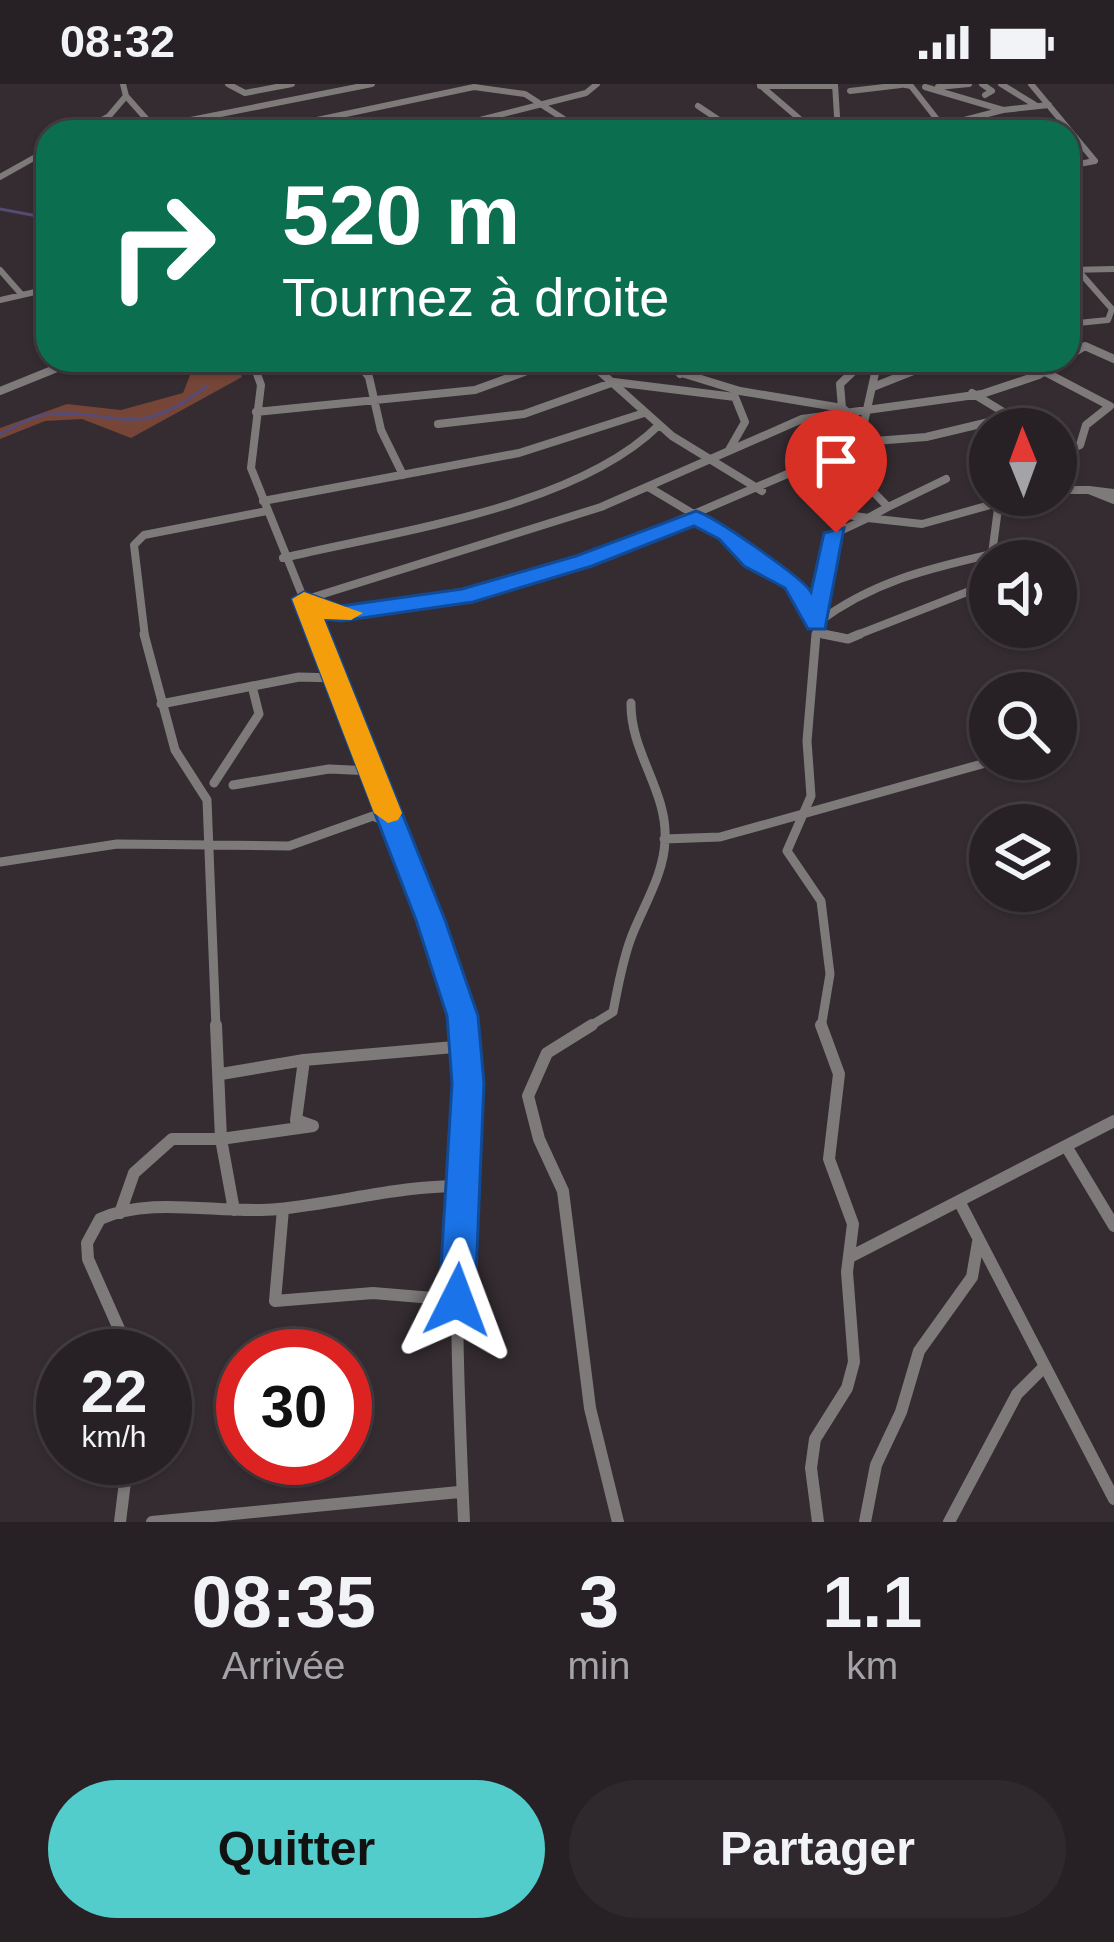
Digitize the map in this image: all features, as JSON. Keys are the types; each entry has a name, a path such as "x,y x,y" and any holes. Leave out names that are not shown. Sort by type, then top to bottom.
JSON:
{"street":[{"path":"123,84 126,96 148,120"},
{"path":"228,84 245,93 292,84"},
{"path":"204,120 372,84"},
{"path":"480,120 586,93 597,84"},
{"path":"850,91 900,84 969,84"},
{"path":"982,84 992,91 985,94"},
{"path":"1001,84 1038,107"},
{"path":"1030,84 1061,120"},
{"path":"760,85 835,85 837,120"},
{"path":"760,85 800,120"},
{"path":"911,86 937,120"},
{"path":"313,120 474,87 521,92 566,120"},
{"path":"925,87 1003,110"},
{"path":"102,120 126,96"},
{"path":"979,120 1003,110 1049,105"},
{"path":"698,106 719,120"},
{"path":"1080,143 1095,161 1080,164"},
{"path":"0,177 36,157"},
{"path":"0,269 22,295"},
{"path":"1080,270 1114,269"},
{"path":"1080,271 1112,309 1108,320 1080,323"},
{"path":"0,300 36,292"},
{"path":"1080,354 1114,359"},
{"path":"0,391 47,372"},
{"path":"257,372 262,382 250,452 265,506 456,992 466,1046 457,1300 459,1492 464,1522"},
{"path":"362,372 403,475"},
{"path":"256,412 488,387 526,372"},
{"path":"601,372 658,425 762,491"},
{"path":"675,372 740,391 866,410 972,393 1047,373 1110,406 1086,425 1077,446"},
{"path":"853,372 840,384 845,409 866,427"},
{"path":"818,1522 811,1468 815,1439 847,1388 854,1361 850,1257 854,1224 830,1159 830,1115 839,1074 820,1031 830,974 820,901 787,851 811,796 807,741 817,623 876,372"},
{"path":"873,387 911,372"},
{"path":"438,424 524,414 614,382 735,397 745,422 724,454"},
{"path":"972,393 996,408"},
{"path":"805,418 820,403"},
{"path":"304,599 510,539 650,488 805,418 845,409"},
{"path":"233,1210 221,1139 206,847 208,800 185,772 145,652 136,539 265,506 534,449 644,412"},
{"path":"284,558 578,476 639,446 658,425"},
{"path":"304,599 321,611 341,614 464,597 584,561 696,518 862,442 926,437 969,427"},
{"path":"854,472 889,507"},
{"path":"836,533 946,479"},
{"path":"650,488 727,535 752,561 794,583 832,640 848,639 969,591"},
{"path":"1077,490 1114,496"},
{"path":"842,514 922,524 969,510"},
{"path":"817,623 854,595 892,577 969,559"},
{"path":"161,704 304,676 336,678"},
{"path":"214,783 259,714 252,686"},
{"path":"618,1522 590,1408 563,1191 539,1139 528,1096 547,1053 613,1012 664,839 657,791 630,730 631,703"},
{"path":"664,839 720,837 806,809 969,767"},
{"path":"233,785 329,769 373,771"},
{"path":"0,862 83,846 300,844 373,816 392,824"},
{"path":"221,1074 304,1060 466,1046"},
{"path":"120,1213 134,1172 167,1142 313,1126 296,1120 304,1060"},
{"path":"850,1257 1114,1121"},
{"path":"1066,1146 1114,1226"},
{"path":"124,1329 87,1256 95,1223 120,1213 283,1209 400,1185 464,1186"},
{"path":"959,1201 1114,1499"},
{"path":"283,1209 275,1301 373,1293 457,1300"},
{"path":"865,1522 876,1465 901,1412 919,1351 972,1277 979,1239"},
{"path":"950,1522 1016,1394 1045,1366"},
{"path":"121,1522 125,1485"},
{"path":"152,1522 459,1492"}],"shaded area":[{"path":"191,372 240,372 242,377 131,438 82,419 45,421 0,439 0,428 67,404 121,410 183,393"}],"waterway":[{"path":"0,209 36,216"},
{"path":"0,434 44,415 142,419 181,404 207,386"}],"slow traffic":[{"path":"351,613 321,611 304,599 388,813"}],"route":[{"path":"457,1300 468,1083 463,1016 431,920 304,599 321,611 341,614 414,600 464,597 584,561 696,518 727,535 752,561 794,583 817,623 836,533"}]}
